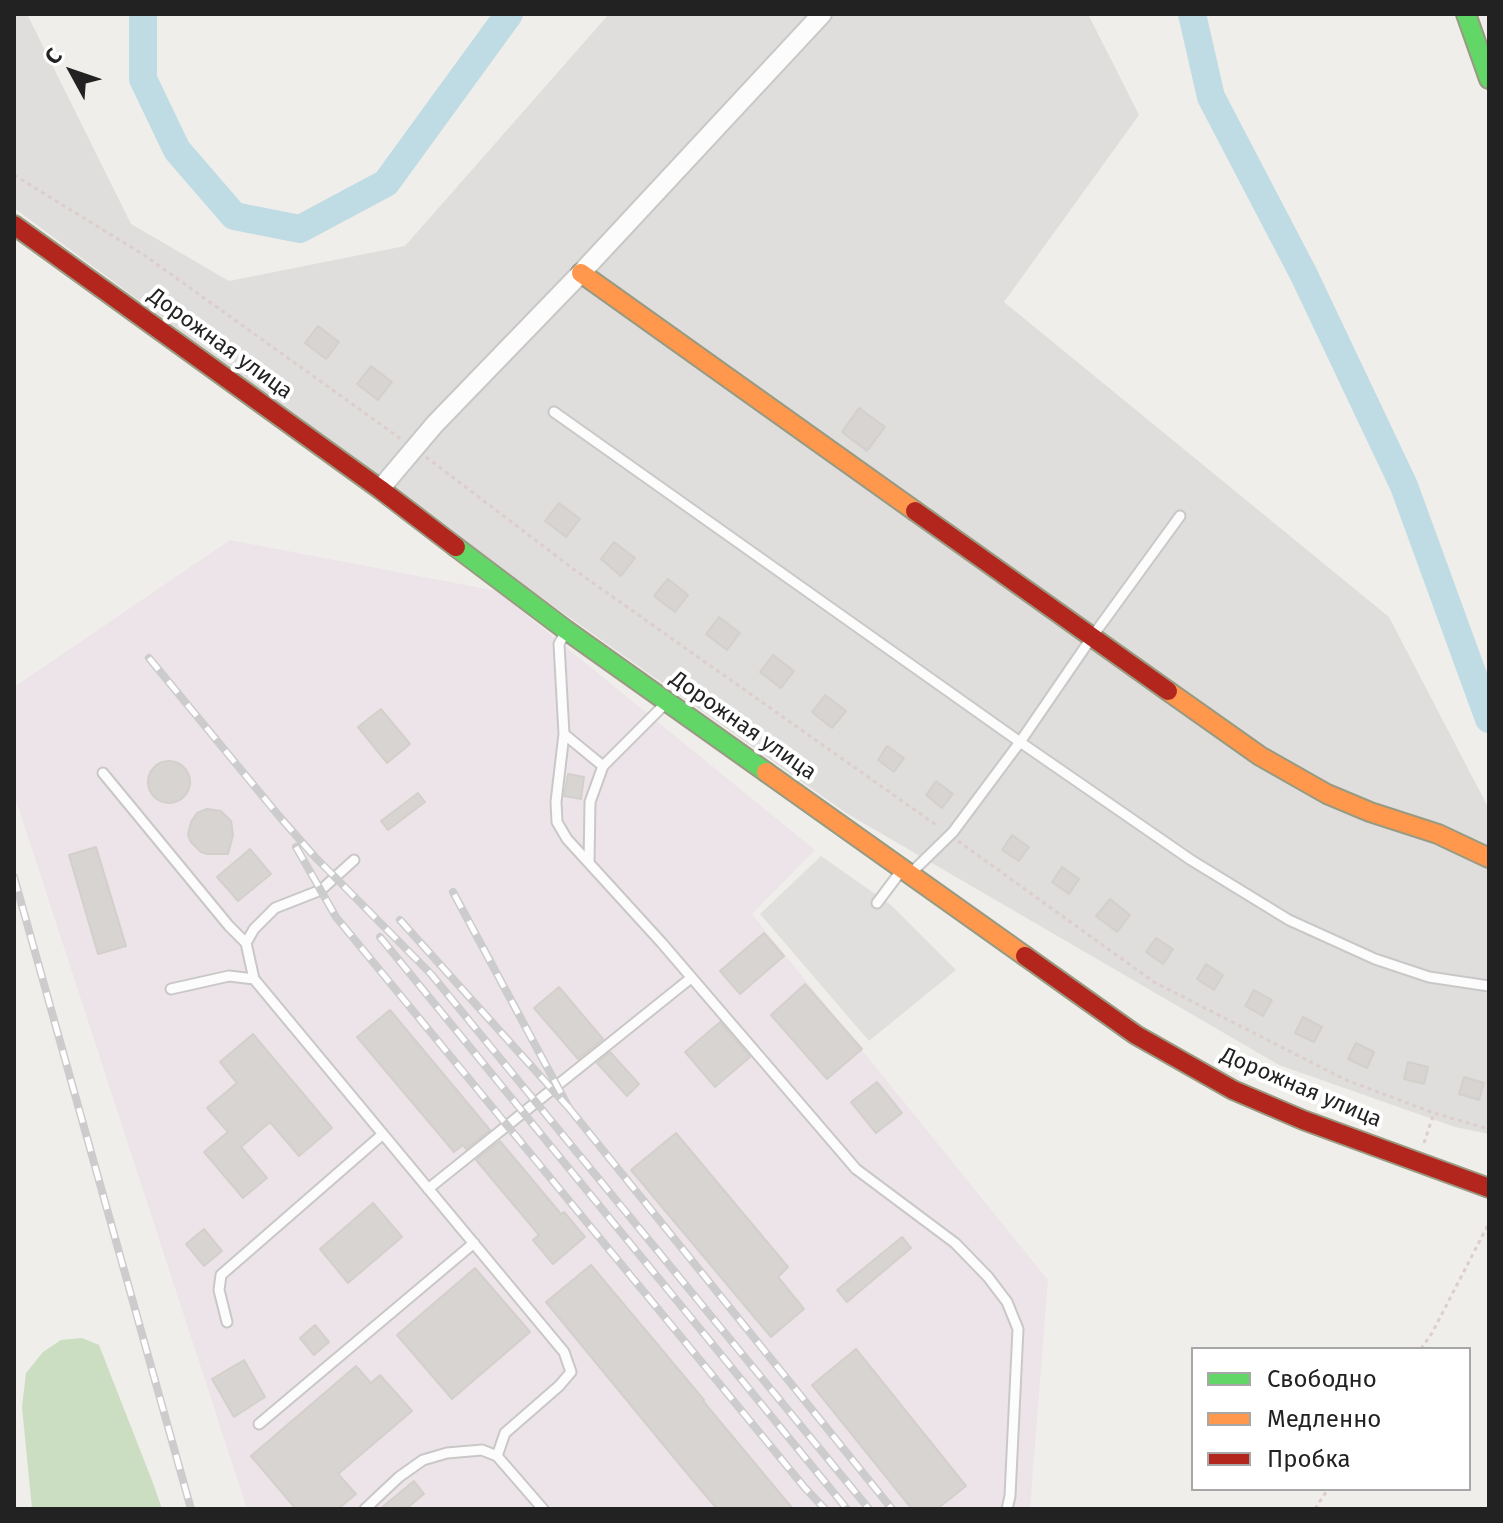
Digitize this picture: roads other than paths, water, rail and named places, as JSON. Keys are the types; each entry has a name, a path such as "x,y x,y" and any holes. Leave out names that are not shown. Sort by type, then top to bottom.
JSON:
{"street":[{"path":"380,489 435,424 581,273 822,14"},
{"path":"1466,14 1489,79"},
{"name":"Дорожная улица","path":"14,225 380,489 566,630 1136,1035 1233,1090 1303,1120 1489,1188"},
{"path":"581,273 1260,756 1327,794 1438,834 1489,858"}],"lane":[{"path":"554,412 1191,860 1289,920 1375,959 1429,977 1489,986"},
{"path":"877,903 907,870 950,835 1180,516"},
{"path":"566,630 559,644 564,734 556,802 557,822 567,839 856,1169 955,1243 1007,1302 1018,1329 1007,1509"},
{"path":"589,863 590,802 603,766 666,702"},
{"path":"564,734 603,766"},
{"path":"103,773 246,943 254,979 564,1352 571,1372 505,1433 497,1456"},
{"path":"246,943 254,929 275,908 321,890 354,860"},
{"path":"171,989 229,976 254,979"},
{"path":"428,1189 691,978"},
{"path":"227,1322 219,1290 221,1275 383,1134"},
{"path":"259,1424 474,1243"},
{"path":"365,1509 399,1477 423,1460 447,1453 482,1450 497,1456 543,1509"}],"waterway":[{"path":"143,14 143,79 177,150 234,216 300,229 386,183 509,14"},
{"path":"1192,14 1211,97 1304,275 1404,486 1489,719"}],"railway":[{"path":"149,658 315,857 431,974 869,1509"},
{"path":"296,847 336,917 825,1509"},
{"path":"14,877 191,1509"},
{"path":"400,920 569,1108 453,892"},
{"path":"380,937 847,1509"},
{"path":"569,1108 892,1509"}]}
